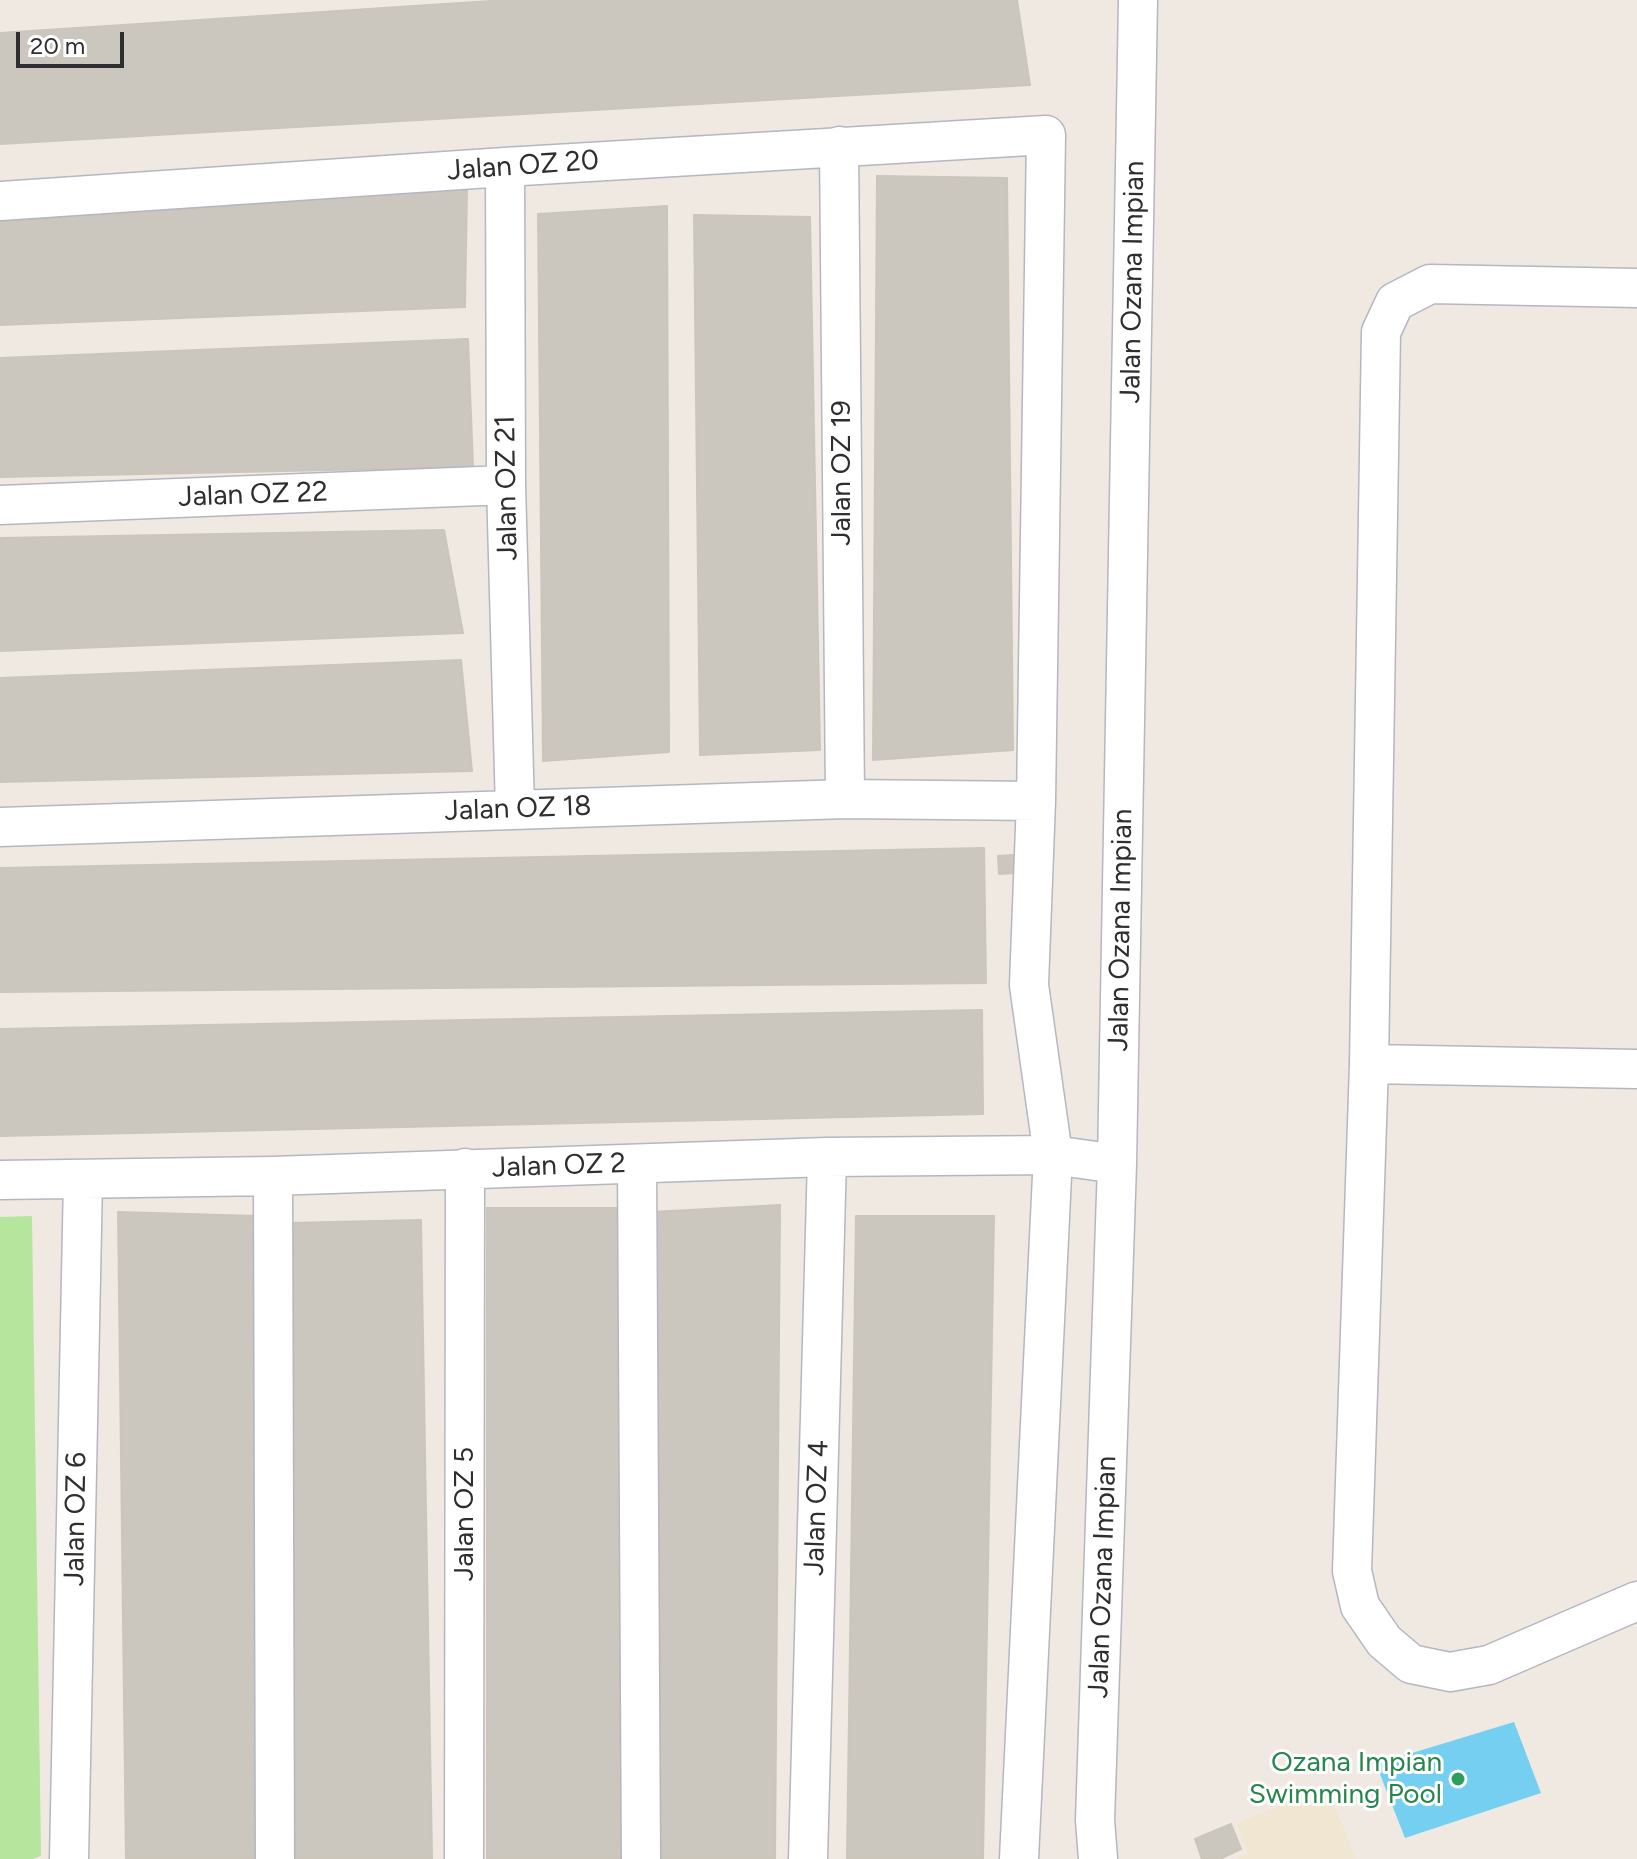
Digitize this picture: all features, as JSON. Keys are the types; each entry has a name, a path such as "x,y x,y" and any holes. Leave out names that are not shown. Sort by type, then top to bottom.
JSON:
{"street":[{"name":"Jalan Ozana Impian","path":"1098,1859 1095,1820 1117,1164 1138,0"},
{"name":"Jalan OZ 20","path":"0,201 1046,135 1036,801"},
{"name":"Jalan OZ 19","path":"839,146 845,799"},
{"name":"Jalan OZ 21","path":"505,167 506,485 515,809"},
{"path":"1637,288 1430,284 1395,302 1381,332 1369,1064 1352,1571 1360,1606 1384,1641 1411,1664 1450,1672 1489,1665 1637,1601"},
{"name":"Jalan OZ 22","path":"0,505 506,485"},
{"name":"Jalan OZ 18","path":"0,827 845,799 1036,801"},
{"path":"1019,1859 1053,1155 1029,985 1036,801"},
{"path":"1369,1064 1637,1069"},
{"name":"Jalan OZ 2","path":"0,1180 273,1176 827,1157 1053,1155 1117,1164"},
{"name":"Jalan OZ 4","path":"808,1859 827,1157"},
{"path":"637,1164 641,1859"},
{"name":"Jalan OZ 5","path":"464,1859 465,1168"},
{"path":"273,1176 275,1859"},
{"name":"Jalan OZ 6","path":"69,1859 83,1180"}],"shaded area":[{"path":"1327,1787 1356,1859 1237,1859 1248,1854 1237,1823"}],"green space":[{"path":"32,1216 41,1856 0,1859 0,1217"}],"water":[{"name":"Ozana Impian Swimming Pool","path":"1514,1722 1541,1793 1405,1838 1376,1764"}],"building":[{"path":"506,0 1017,0 1030,85 0,144 0,33"},
{"path":"877,176 1007,178 1013,750 873,760"},
{"path":"467,189 465,307 0,325 0,222"},
{"path":"667,206 669,752 543,761 538,214"},
{"path":"694,215 810,217 820,750 700,755"},
{"path":"468,339 473,467 0,477 0,358"},
{"path":"444,530 463,633 0,651 0,538"},
{"path":"461,660 472,771 0,782 0,678"},
{"path":"984,848 986,983 0,992 0,868"},
{"path":"1013,855 1016,873 999,874 998,856"},
{"path":"982,1010 983,1114 0,1136 0,1029"},
{"path":"780,1205 775,1859 657,1859 652,1212"},
{"path":"487,1208 631,1208 629,1859 487,1859"},
{"path":"118,1212 257,1216 263,1859 126,1859"},
{"path":"856,1216 994,1216 983,1859 847,1859"},
{"path":"421,1220 432,1859 293,1859 288,1223"},
{"path":"1231,1824 1241,1849 1220,1859 1202,1859 1195,1839"}],"place":[{"name":"Ozana Impian Swimming Pool","path":"1458,1779"}]}
